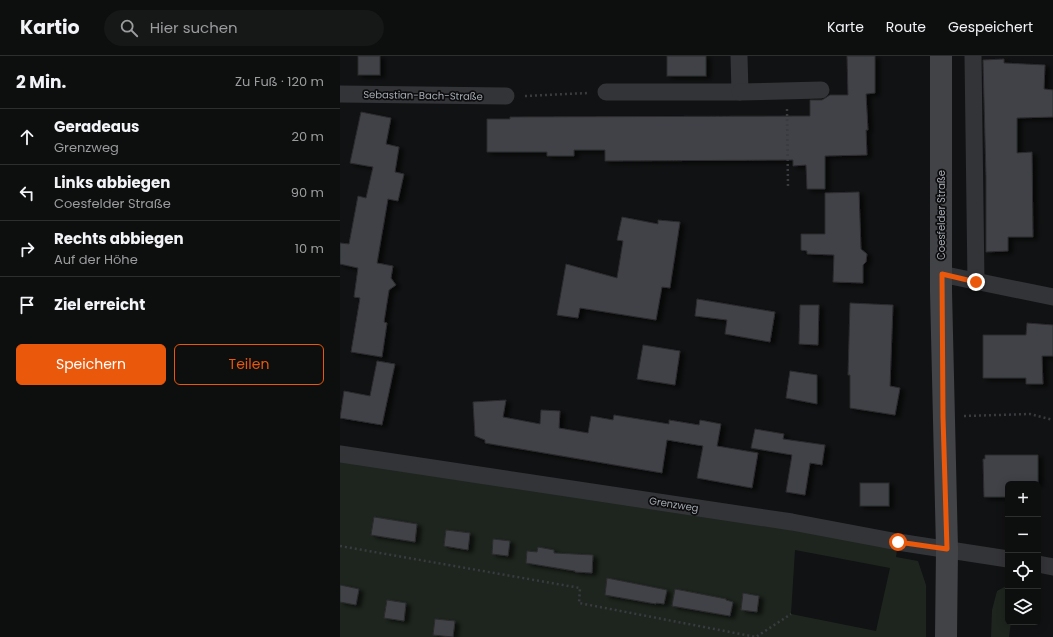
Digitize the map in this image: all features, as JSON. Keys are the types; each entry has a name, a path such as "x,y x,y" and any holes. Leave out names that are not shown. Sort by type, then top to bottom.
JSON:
{"street":[{"path":"739,56 740,92"},
{"name":"Coesfelder Straße","path":"941,56 943,417 947,549 946,637"},
{"path":"973,56 976,282"},
{"path":"606,92 740,92 821,90"},
{"name":"Sebastian-Bach-Straße","path":"340,94 506,96"},
{"path":"942,274 1053,297"},
{"name":"Grenzweg","path":"340,454 792,522 898,542 1005,559"},
{"path":"1041,565 1053,567"}],"path":[{"path":"787,91 788,186"},
{"path":"506,96 606,92"},
{"path":"943,417 1030,414 1053,420"},
{"path":"340,546 580,588 579,602 756,637 791,614"}],"shaded area":[{"path":"340,454 898,542 896,557 918,561 926,585 926,637 340,637","holes":["795,550 890,568 876,631 791,614"]},
{"path":"1005,587 1005,625 1011,625 1009,637 991,637 992,610 997,591"}],"building":[{"path":"358,56 380,56 380,75 358,75"},
{"path":"667,56 706,56 706,76 667,76"},
{"path":"847,56 875,56 875,93 866,94 868,130 866,130 867,155 825,156 825,189 807,189 806,165 793,166 793,160 605,161 605,150 574,150 574,156 547,156 547,152 487,152 487,119 510,119 510,117 810,116 810,100 822,100 830,95 848,95"},
{"path":"1004,59 1004,63 1045,65 1044,89 1053,90 1053,117 1017,118 1017,153 1032,152 1033,237 1008,237 1008,251 986,252 983,60"},
{"path":"361,112 391,118 386,144 399,147 395,172 404,174 398,201 388,199 377,263 393,266 391,278 396,285 389,290 384,322 387,323 382,357 351,352 360,298 354,297 358,268 340,264 340,243 349,244 358,196 366,198 373,167 350,163"},
{"path":"859,192 861,249 867,254 866,262 863,265 863,283 833,282 834,255 807,254 807,251 801,250 801,234 825,234 825,193"},
{"path":"622,217 658,224 658,220 680,222 670,288 662,287 656,320 580,308 578,318 557,315 566,264 617,278 623,241 617,240"},
{"path":"697,299 775,312 770,342 725,334 727,320 695,316"},
{"path":"850,303 893,305 890,386 900,388 895,415 850,408 850,375 848,375"},
{"path":"800,305 819,305 818,345 799,344"},
{"path":"1027,323 1053,325 1053,356 1042,356 1043,384 1026,384 1026,378 983,378 983,335 1026,335"},
{"path":"643,345 680,351 675,385 637,379"},
{"path":"377,361 395,364 382,425 340,418 344,391 370,396"},
{"path":"790,371 817,375 817,404 786,398"},
{"path":"506,400 503,417 540,424 541,410 560,411 559,428 588,433 591,416 613,420 614,415 669,424 669,420 699,425 700,420 721,424 717,446 758,453 752,488 697,478 703,446 667,440 662,473 485,443 485,440 475,436 473,402"},
{"path":"755,429 784,434 783,439 825,445 822,465 810,463 805,495 786,492 792,455 751,448"},
{"path":"985,455 1038,455 1038,481 1005,481 1005,497 984,497 983,459 985,459"},
{"path":"860,483 889,483 889,506 860,506"},
{"path":"374,517 417,524 415,542 371,535"},
{"path":"446,530 470,533 468,550 444,546"},
{"path":"493,539 510,541 508,556 492,554"},
{"path":"538,547 554,550 554,553 593,555 592,573 575,572 526,563 527,551 537,552"},
{"path":"607,578 667,590 664,604 656,604 605,595"},
{"path":"340,585 359,589 356,605 340,602"},
{"path":"675,589 726,599 733,602 730,616 672,606"},
{"path":"743,593 759,596 757,612 741,610"},
{"path":"387,600 406,603 404,621 384,618"},
{"path":"435,619 455,621 453,637 433,635"}],"route":[{"path":"898,542 947,549 943,417 942,274 976,282"}]}
